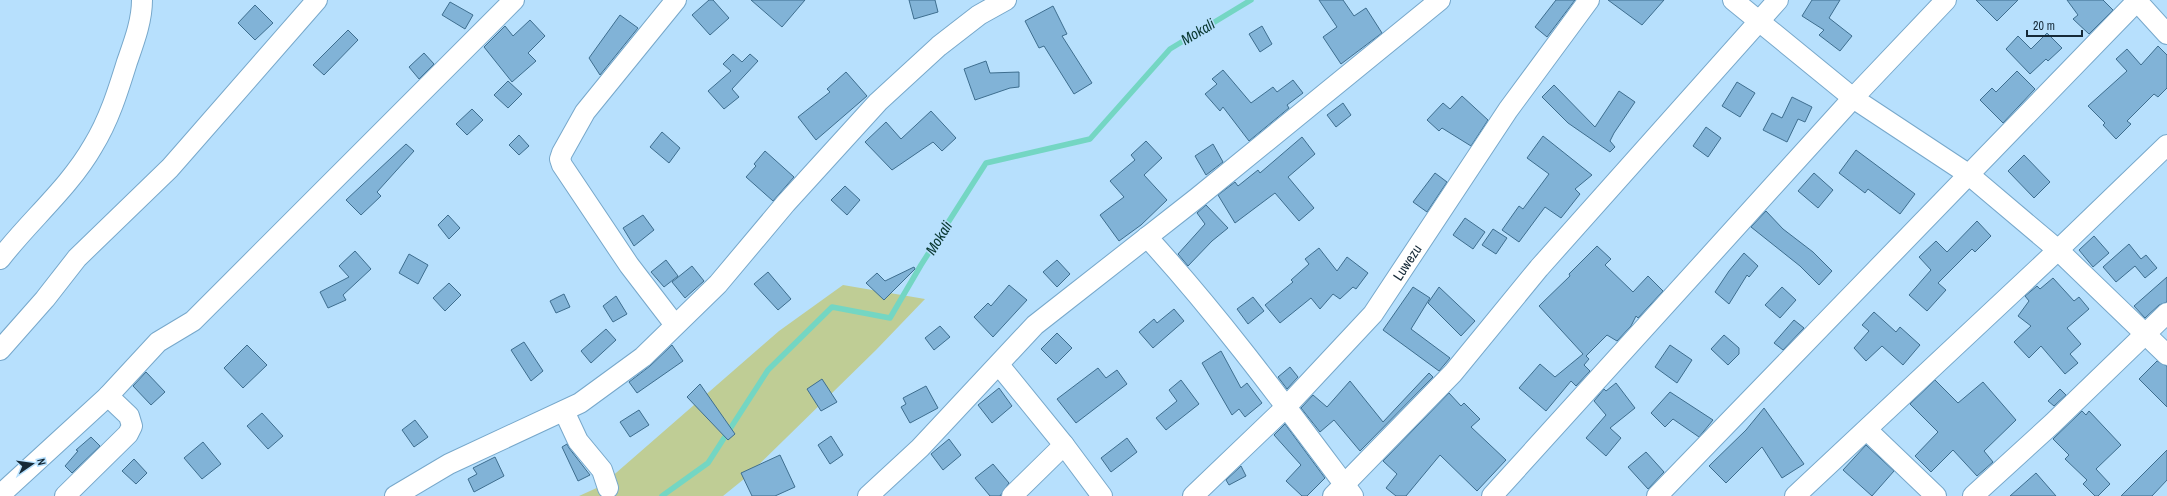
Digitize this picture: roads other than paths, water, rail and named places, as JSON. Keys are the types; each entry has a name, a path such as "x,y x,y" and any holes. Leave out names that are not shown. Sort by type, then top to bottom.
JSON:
{"street":[{"path":"0,259 58,193 93,147 116,100 142,10 142,0"},
{"path":"0,350 45,299 76,258 170,168 317,0"},
{"path":"0,495 108,396 158,342 193,321 514,0"},
{"path":"675,325 629,265 560,159 585,112 676,0"},
{"path":"395,496 449,464 580,403 611,382 643,357 718,284 786,203 878,102 939,46 979,15 1006,0"},
{"path":"868,496 920,448 1035,325 1147,237 1440,0"},
{"name":"Luwezu","path":"1193,496 1286,407 1374,314 1508,110 1589,0"},
{"path":"1732,0 1853,98 1968,174 2058,250 2167,355"},
{"path":"1147,237 1191,285 1286,407 1343,492 1453,373 1539,268 1758,20 1778,0"},
{"path":"1492,496 1853,98 1946,0"},
{"path":"1658,496 2137,0 2167,34"},
{"path":"1795,496 2058,250 2167,145"},
{"path":"1973,496 2053,423 2167,313"},
{"path":"999,364 1064,445 1102,496"},
{"path":"65,496 128,434 132,426 129,416 108,396"},
{"path":"564,411 578,441 602,470 608,488"},
{"path":"1867,430 1936,496"},
{"path":"1012,496 1064,445"}],"waterway":[{"name":"Mokali","path":"662,496 708,463 768,370 832,307 890,318 921,265 986,163 1090,139 1170,49 1251,0"}]}
